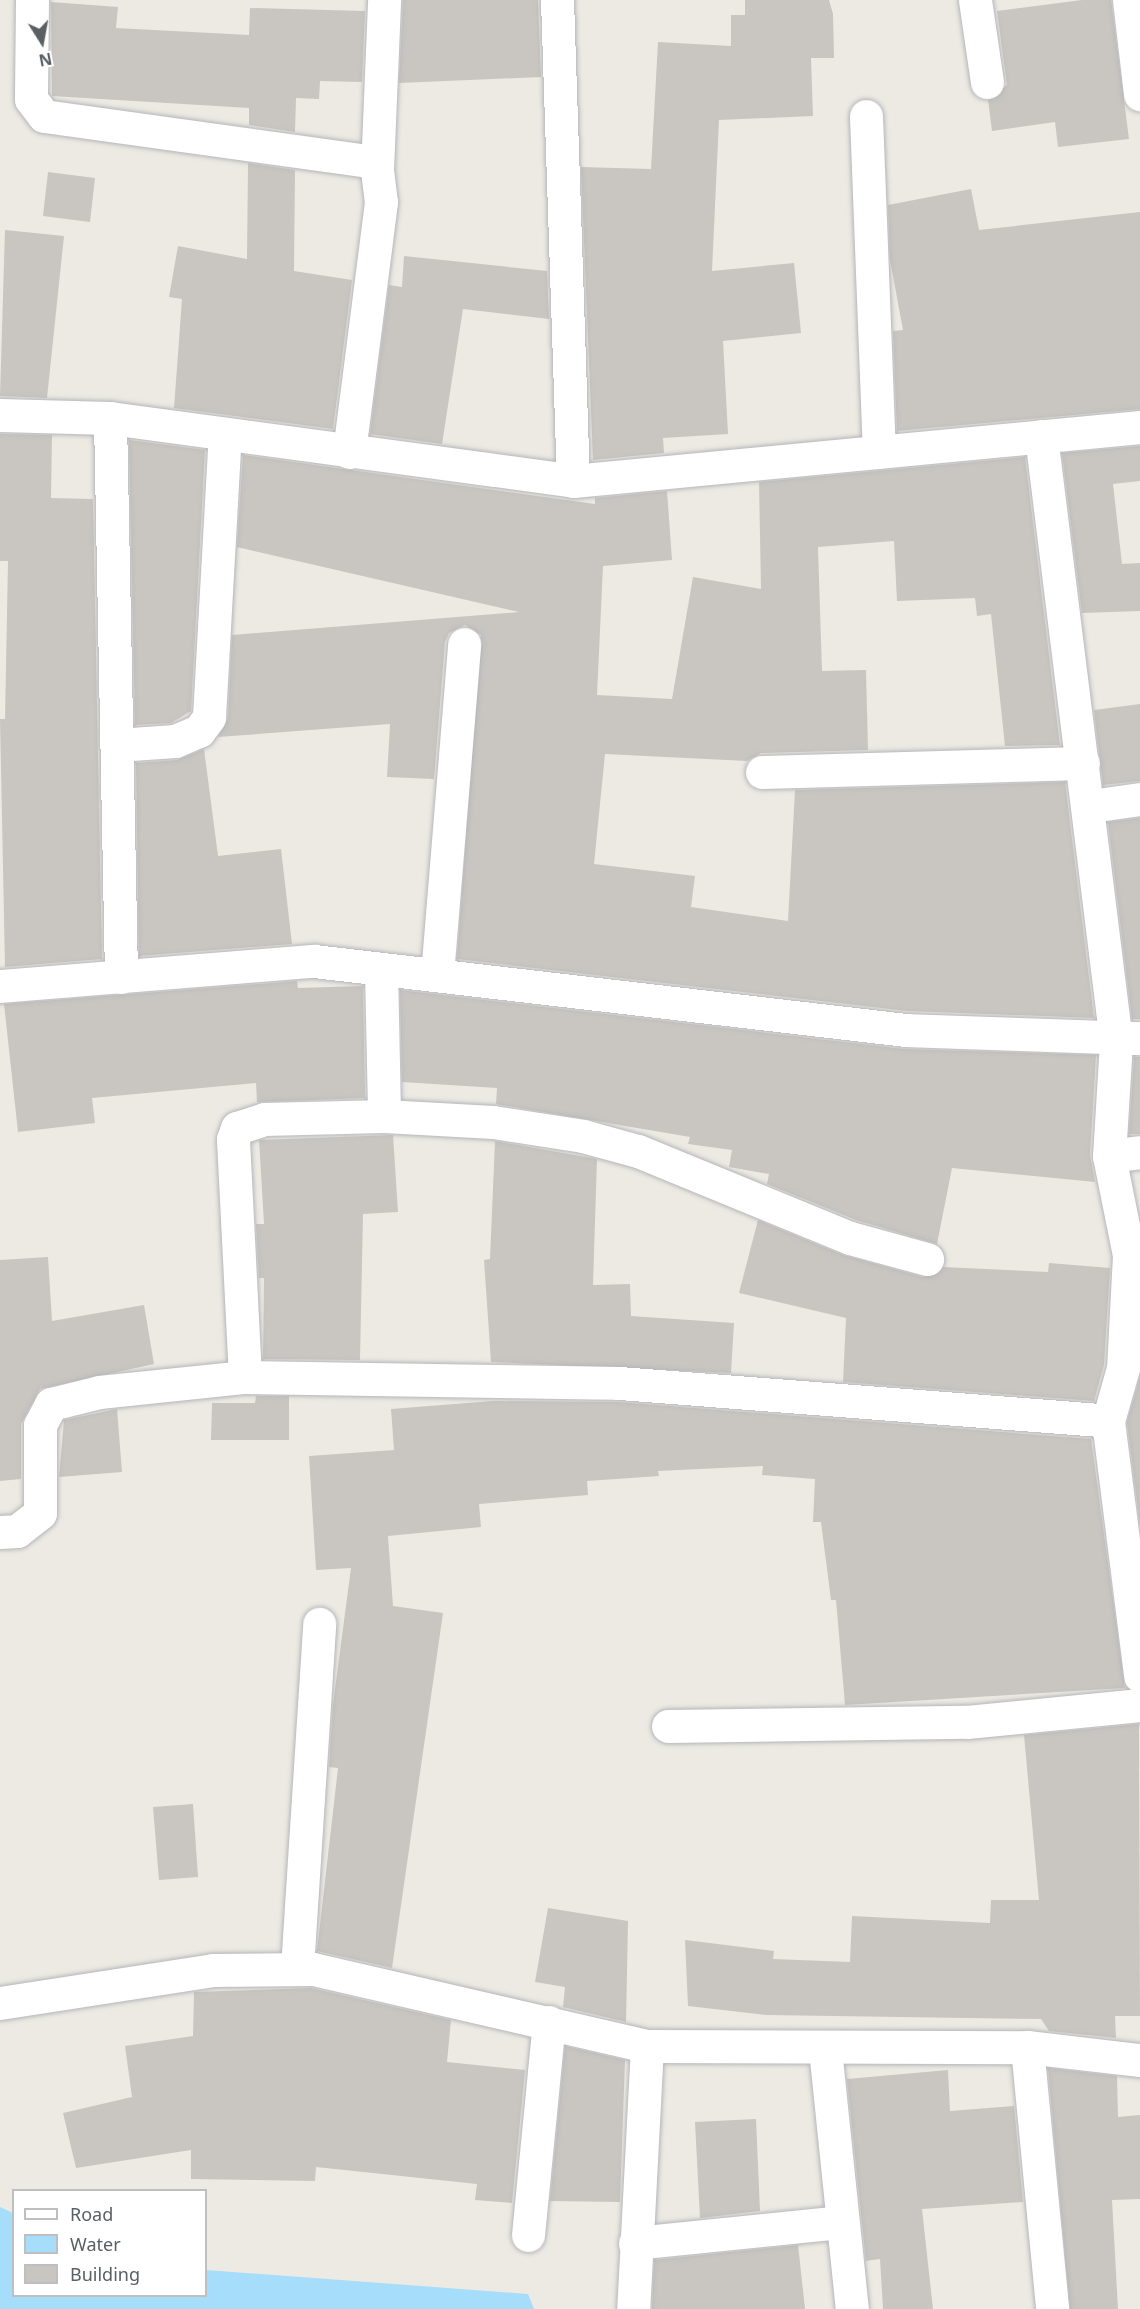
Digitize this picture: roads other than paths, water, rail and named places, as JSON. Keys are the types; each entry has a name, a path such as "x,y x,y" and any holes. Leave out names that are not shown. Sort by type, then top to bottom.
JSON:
{"street":[{"path":"32,0 31,99 44,116 370,161 377,170"},
{"path":"349,452 381,202 377,170 384,0"},
{"path":"557,0 573,481"},
{"path":"975,0 987,82"},
{"path":"1129,0 1140,94"},
{"path":"866,116 879,452"},
{"path":"0,416 110,418 573,481 1140,427"},
{"path":"110,418 121,977"},
{"path":"117,745 175,741 199,731 209,717 225,434"},
{"path":"1041,436 1083,763 1128,1040 1124,1154 1131,1367 1108,1421 1129,1520 1140,1676"},
{"path":"437,975 464,644"},
{"path":"762,772 1083,763"},
{"path":"1090,806 1140,799"},
{"path":"0,987 314,961 906,1030 1128,1040"},
{"path":"381,969 384,1116"},
{"path":"245,1377 233,1162 237,1128 302,1116 384,1116 493,1122 583,1136 638,1151 850,1238 927,1259"},
{"path":"0,1532 17,1531 40,1513 40,1425 51,1404 99,1392 245,1377 619,1383 1108,1421"},
{"path":"297,1968 319,1624"},
{"path":"668,1726 945,1723 1140,1704"},
{"path":"0,2003 213,1970 297,1968 347,1974 647,2046 825,2049 1027,2048 1140,2060"},
{"path":"528,2235 549,2022"},
{"path":"633,2309 647,2046"},
{"path":"1027,2048 1052,2309"},
{"path":"825,2049 841,2222 852,2309"},
{"path":"635,2242 841,2222"}],"water":[{"path":"0,2207 12,2213 12,2297 207,2297 207,2270 528,2294 534,2309 0,2309"}]}
